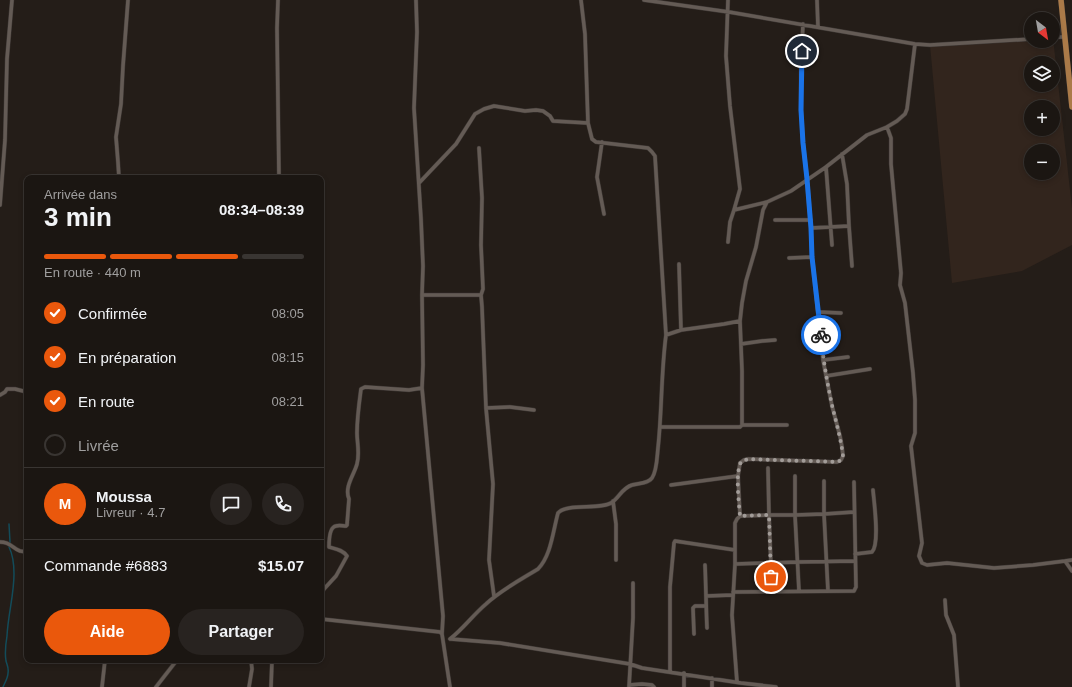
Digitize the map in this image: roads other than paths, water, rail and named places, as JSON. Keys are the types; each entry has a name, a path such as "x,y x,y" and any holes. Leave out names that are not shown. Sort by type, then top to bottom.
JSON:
{"main road":[{"path":"1061,0 1072,107"}],"street":[{"path":"0,205 5,140 7,59 12,0"},
{"path":"119,175 116,137 121,104 128,0"},
{"path":"278,0 279,175"},
{"path":"416,0 417,32 414,108 423,266 422,388 443,616 442,634 444,639 450,687"},
{"path":"450,639 494,596 538,569 543,564 547,556 560,510 610,504 624,489 648,481 652,478 655,469 660,427 666,335 655,156 648,148 596,142 592,139 588,123 585,34 581,0"},
{"path":"644,0 803,24 915,44 930,45 1024,39"},
{"path":"728,0 729,12 726,56 730,106 740,189 730,222 728,242"},
{"path":"817,0 818,27"},
{"path":"739,684 732,615 735,564 735,523 740,516 738,476 740,463 748,459 837,462 841,460 843,456 823,360 812,257 811,220 801,110 803,24"},
{"path":"1060,37 1065,37"},
{"path":"734,210 767,202 791,191 826,167 867,135 887,127 905,114 907,109 915,44"},
{"path":"419,183 456,144 475,114 484,109 494,106 525,111 536,110 543,111 550,116 553,121 588,123"},
{"path":"887,127 891,138 891,164 901,273 900,285 905,303 913,373 915,433 912,446 922,543 919,556 922,563 927,565 948,563 994,568 1072,560"},
{"path":"602,142 597,177 604,214"},
{"path":"479,148 482,198 481,245 483,289 480,295 482,308 486,408 493,484 489,560 494,596"},
{"path":"842,154 847,184 852,266"},
{"path":"826,167 832,245"},
{"path":"742,425 740,321 742,303 746,281 756,247 763,210 767,202"},
{"path":"775,220 811,220"},
{"path":"811,228 849,226"},
{"path":"789,258 812,257"},
{"path":"679,264 681,330"},
{"path":"422,295 480,295"},
{"path":"818,312 841,313"},
{"path":"666,335 681,330 740,321"},
{"path":"741,344 775,340"},
{"path":"823,360 848,357"},
{"path":"826,376 870,369"},
{"path":"324,589 336,576 348,556 342,551 329,547 330,532 335,526 347,525 349,483 357,464 359,450 357,434 361,389 365,387 409,390 422,388"},
{"path":"0,395 5,392 7,388 24,391"},
{"path":"486,408 534,410"},
{"path":"660,427 740,427 742,425 787,425"},
{"path":"768,468 772,592"},
{"path":"671,485 738,476"},
{"path":"795,476 795,515 799,592"},
{"path":"824,481 828,591"},
{"path":"706,596 733,593 854,591 856,587 854,482"},
{"path":"855,554 872,552 874,550 876,526 874,490"},
{"path":"613,501 616,524 616,560"},
{"path":"740,516 854,512"},
{"path":"670,672 670,587 675,541 735,550"},
{"path":"0,542 9,544 20,551 24,552"},
{"path":"1065,560 1072,571"},
{"path":"735,564 855,561"},
{"path":"705,565 708,628"},
{"path":"633,582 633,618 628,686 642,684 652,685 654,687"},
{"path":"945,600 946,615 954,635 958,687"},
{"path":"694,634 693,608 695,606 706,606"},
{"path":"324,619 427,630 440,632 442,634"},
{"path":"444,639 500,643 630,664 642,668 684,673 739,684 776,687"},
{"path":"102,687 105,663"},
{"path":"157,687 175,663"},
{"path":"249,687 252,663"},
{"path":"271,687 272,663"},
{"path":"684,673 684,687"},
{"path":"712,678 712,687"}],"waterway":[{"path":"3,687 8,671 6,648 14,582 14,570 9,547 9,524"}]}
